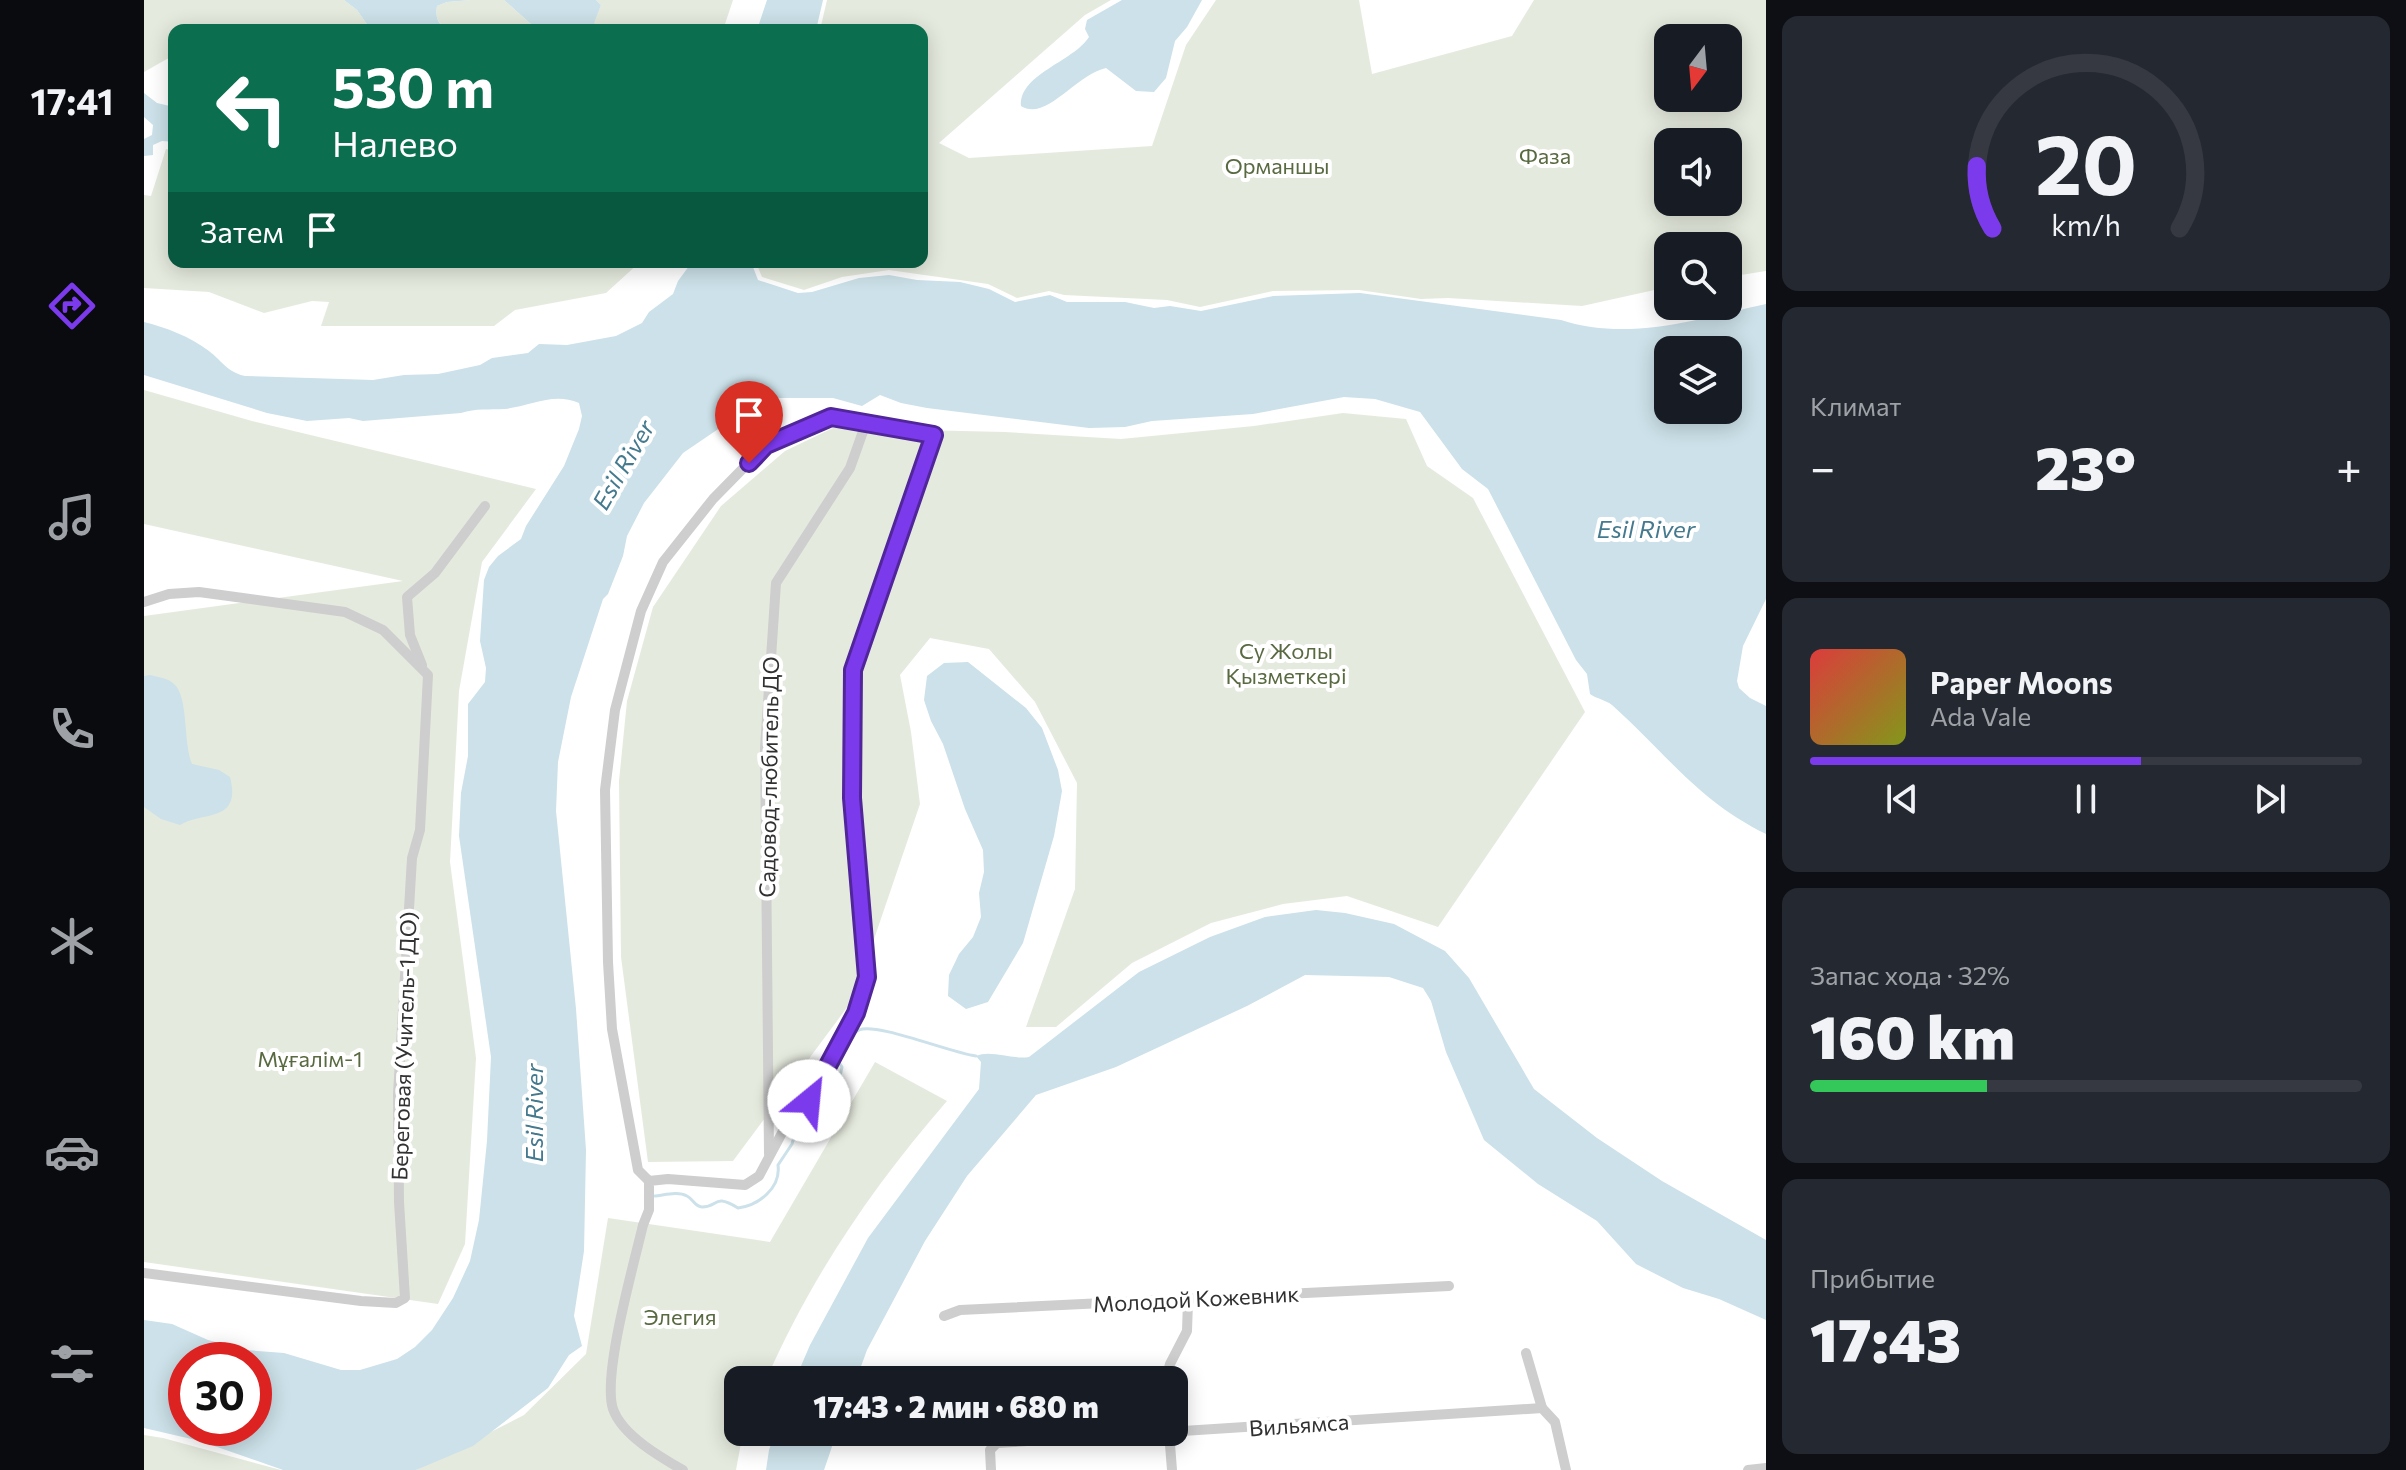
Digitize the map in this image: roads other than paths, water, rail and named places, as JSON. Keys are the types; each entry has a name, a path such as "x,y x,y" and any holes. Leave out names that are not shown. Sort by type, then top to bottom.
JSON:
{"street":[{"path":"649,1181 668,1179 745,1185 759,1176 790,1118 809,1101 856,1013 867,977 852,798 853,670 934,435 831,417 766,445 713,499 663,562 641,611 615,710 605,790 612,1029 638,1170 649,1181 649,1210 643,1225 610,1382 614,1411 641,1445 683,1470"},
{"name":"Садовод-любитель ДО","path":"769,1156 765,748 776,583 850,468 866,423"},
{"path":"426,673 410,635 407,597 435,573 485,506"},
{"path":"144,602 169,594 199,592 345,612 383,630 426,673"},
{"name":"Береговая (Учитель-1 ДО)","path":"144,1273 361,1301 396,1303 405,1298 399,1202 398,1094 412,858 420,830 426,673"},
{"name":"Молодой Кожевник","path":"944,1316 960,1310 1449,1286"},
{"path":"1170,1366 1187,1331 1188,1301"},
{"path":"1526,1353 1542,1408 1555,1422 1566,1470"},
{"name":"Вильямса","path":"1188,1432 1542,1408"},
{"name":"Вильямса","path":"991,1470 993,1446"},
{"path":"1170,1446 1172,1470"},
{"path":"1748,1470 1766,1468"}],"water":[{"path":"344,0 471,0 437,6 436,14 441,24 367,24 357,10"},
{"path":"504,0 596,0 601,5 595,24 531,24"},
{"path":"767,0 823,0 817,24 759,24"},
{"path":"1122,0 1202,0 1175,41 1166,78 1154,92 1136,91 1106,68 1094,72 1040,108 1021,106 1029,85 1089,37 1085,29 1087,20"},
{"path":"144,93 157,103 168,106 168,142 153,145 153,155 144,156 144,139 152,135 153,125 144,117"},
{"name":"Esil River","path":"688,268 753,268 758,280 798,293 859,278 889,275 960,282 989,289 1015,302 1050,295 1067,302 1125,302 1154,308 1170,306 1201,311 1273,296 1360,293 1612,329 1638,329 1694,320 1742,320 1742,309 1766,304 1766,599 1743,646 1737,681 1739,688 1750,698 1766,706 1766,834 1701,791 1612,705 1590,694 1587,674 1576,660 1488,489 1462,469 1420,412 1375,399 1344,397 1253,414 1089,428 927,408 880,395 862,406 833,398 779,398 747,416 730,421 683,453 644,503 627,536 623,556 608,594 603,599 571,697 558,762 556,811 576,1009 586,1150 584,1251 574,1316 582,1346 569,1355 548,1388 473,1446 416,1470 283,1470 214,1446 272,1446 272,1352 341,1370 360,1370 397,1359 432,1330 453,1298 470,1261 479,1220 491,1057 459,836 461,793 468,756 468,704 485,682 486,668 480,641 484,580 498,556 521,539 564,466 582,416 579,403 560,399 505,409 363,421 349,418 307,421 267,413 144,375 144,322 194,341 229,369 245,376 373,380 438,374 480,365 492,358 528,353 539,344 567,345 616,336 642,323 649,312 673,294"},
{"path":"968,662 1026,708 1042,728 1058,770 1062,791 1054,836 1023,943 988,1002 966,1009 948,996 949,975 959,954 973,937 981,917 979,893 984,872 983,850 924,700 927,676 944,663"},
{"path":"144,676 169,680 179,690 192,764 219,770 230,777 232,792 226,809 180,825 161,819 144,807"},
{"path":"1316,910 1345,913 1394,924 1445,951 1469,978 1534,1089 1597,1138 1662,1181 1766,1240 1766,1320 1719,1299 1683,1288 1636,1264 1597,1221 1538,1184 1484,1140 1446,1052 1431,1001 1423,988 1389,977 1305,975 1247,1006 1116,1067 1036,1095 967,1176 925,1241 861,1366 801,1366 868,1238 979,1089 981,1062 976,1056 1029,1057 1139,972 1210,937 1265,917"},
{"name":"Esil River","path":"144,1320 172,1324 216,1342 168,1342 168,1434 144,1428"},
{"path":"770,1446 832,1446 824,1470 766,1470"}],"waterway":[{"path":"655,1196 680,1194 700,1207 720,1201 738,1208 761,1199 776,1181 778,1165 792,1144 797,1127 812,1115 827,1090 839,1081 842,1067 838,1061 848,1039 859,1030 881,1030 976,1056"}],"park label":[{"name":"Фаза","path":"1545,156"},
{"name":"Орманшы","path":"1277,166"},
{"name":"Су Жолы Қызметкері","path":"1286,664"},
{"name":"Мұғалім-1","path":"310,1059"},
{"name":"Элегия","path":"680,1317"}]}
